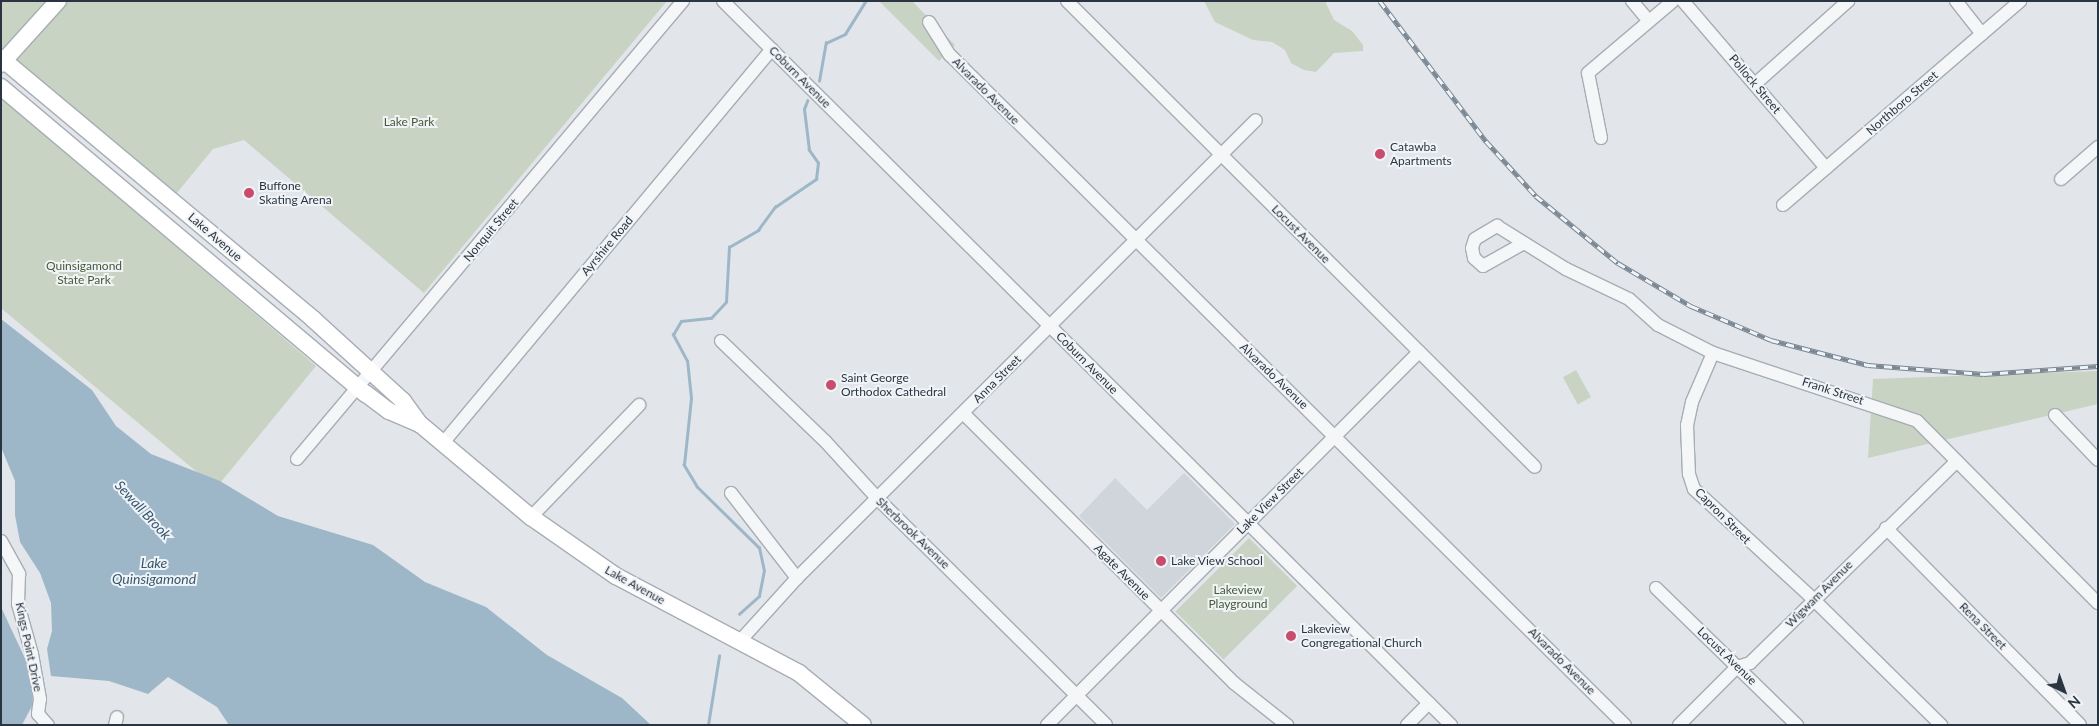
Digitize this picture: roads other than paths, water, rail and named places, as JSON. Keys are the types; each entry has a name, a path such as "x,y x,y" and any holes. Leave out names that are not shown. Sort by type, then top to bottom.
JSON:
{"main road":[{"path":"2,61 58,1"},
{"name":"Lake Avenue","path":"2,61 295,304 403,401 420,424 531,516 616,576 740,640 808,679 863,725"},
{"name":"Lake Avenue","path":"1,87 389,411 420,424"}],"street":[{"name":"Nonquit Street","path":"297,458 683,1"},
{"name":"Coburn Avenue","path":"723,1 1451,725"},
{"name":"Locust Avenue","path":"1067,1 1535,467"},
{"path":"1632,1 1650,21"},
{"path":"1601,138 1588,73 1673,1"},
{"name":"Pollock Street","path":"1683,1 1826,168"},
{"path":"1755,84 1848,1"},
{"path":"1956,1 1982,34"},
{"name":"Northboro Street","path":"1783,205 2020,1"},
{"name":"Alvarado Avenue","path":"929,22 950,55 1626,725"},
{"name":"Ayrshire Road","path":"443,443 772,49"},
{"name":"Anna Street","path":"740,640 797,578 1135,238 1256,120"},
{"path":"2061,180 2098,147"},
{"name":"Frank Street","path":"1524,243 1566,269 1629,300 1658,325 1713,353 1904,415 1926,428 2098,603"},
{"name":"Sherbrook Avenue","path":"721,341 825,441 877,498 1106,725"},
{"name":"Lake View Street","path":"1076,695 1419,352"},
{"name":"Capron Street","path":"1713,353 1688,418 1688,467 1692,484 1701,496 1813,599 1941,725"},
{"path":"531,516 638,405"},
{"name":"Agate Avenue","path":"963,413 1234,683 1287,725"},
{"path":"2055,415 2098,460"},
{"name":"Wigwam Avenue","path":"1679,725 1737,667 1750,663 1813,599 1957,461"},
{"path":"731,493 797,578"},
{"name":"Rena Street","path":"1886,528 2080,725"},
{"name":"Kings Point Drive","path":"1,541 20,574 18,604 32,654 40,699 38,714 48,725"},
{"name":"Locust Avenue","path":"1656,588 1797,725"},
{"path":"1047,725 1076,695"},
{"path":"1407,725 1429,703"}],"water":[{"name":"Lake Quinsigamond","path":"1,319 92,390 116,426 151,454 220,481 278,516 373,545 425,582 486,607 547,655 622,698 651,725 229,725 217,707 168,677 148,694 109,681 51,676 47,649 52,631 51,603 40,573 20,542 15,515 15,481 1,447"},
{"path":"1,607 29,667 33,704 22,725 1,725"}],"waterway":[{"path":"819,81 826,43 845,34 866,1"},
{"path":"739,614 759,596 764,571 759,548 697,487 684,465 691,398 687,361 673,335 681,321 711,318 726,302 729,247 758,230 775,207 816,179 818,163 809,150 804,109 807,101"},
{"path":"708,725 719,656"}],"railway":[{"path":"1380,1 1486,141 1536,196 1618,263 1691,306 1771,340 1868,365 1984,374 2098,366"}],"place":[{"name":"Catawba Apartments","path":"1380,154"},
{"name":"Buffone Skating Arena","path":"249,193"},
{"name":"Saint George Orthodox Cathedral","path":"831,385"},
{"name":"Lake View School","path":"1161,561"},
{"name":"Lakeview Congregational Church","path":"1291,636"}],"park label":[{"name":"Lake Park","path":"409,122"},
{"name":"Quinsigamond State Park","path":"84,273"},
{"name":"Lakeview Playground","path":"1238,597"}],"water label":[{"name":"Sewall Brook","path":"143,510"}]}
